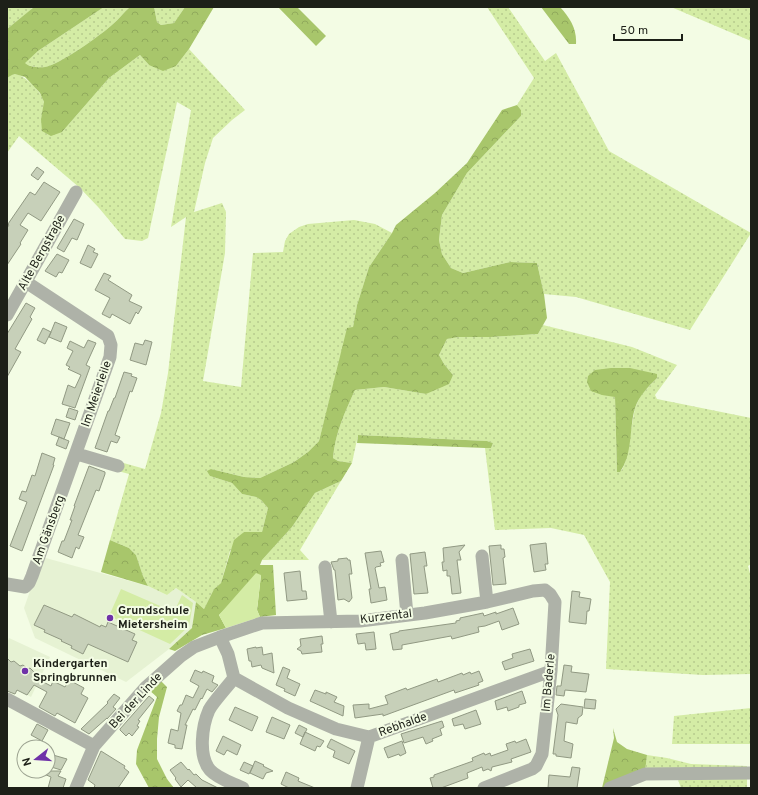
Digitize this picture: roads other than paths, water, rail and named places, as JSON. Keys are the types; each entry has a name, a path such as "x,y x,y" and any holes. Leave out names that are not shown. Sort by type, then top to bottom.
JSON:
{"street":[{"name":"Alte Bergstraße","path":"7,315 76,192"},
{"name":"Im Meierleile","path":"26,282 108,336 110,357 77,454"},
{"path":"77,454 118,466"},
{"name":"Am Gänsberg","path":"7,584 25,587 32,576 77,454"},
{"path":"482,556 487,602"},
{"path":"402,560 408,615"},
{"path":"325,567 331,622"},
{"name":"Kurzental","path":"220,637 262,623 360,621 487,602 533,591 545,590 550,594"},
{"name":"Im Baderle","path":"484,788 532,769 536,766 542,754 551,671 555,602 550,594"},
{"path":"220,637 228,654 234,678 209,709 202,736 203,755 210,770 223,779 243,788"},
{"name":"Bei der Linde","path":"76,788 94,746 146,687 181,656 194,648 220,637"},
{"name":"Rebhalde","path":"234,678 295,711 336,729 370,737 551,671"},
{"path":"7,699 94,746"},
{"path":"358,788 370,737"},
{"path":"610,788 645,774 751,773"}],"place":[{"name":"Grundschule Mietersheim","path":"110,618"},
{"name":"Kindergarten Springbrunnen","path":"25,671"}]}
